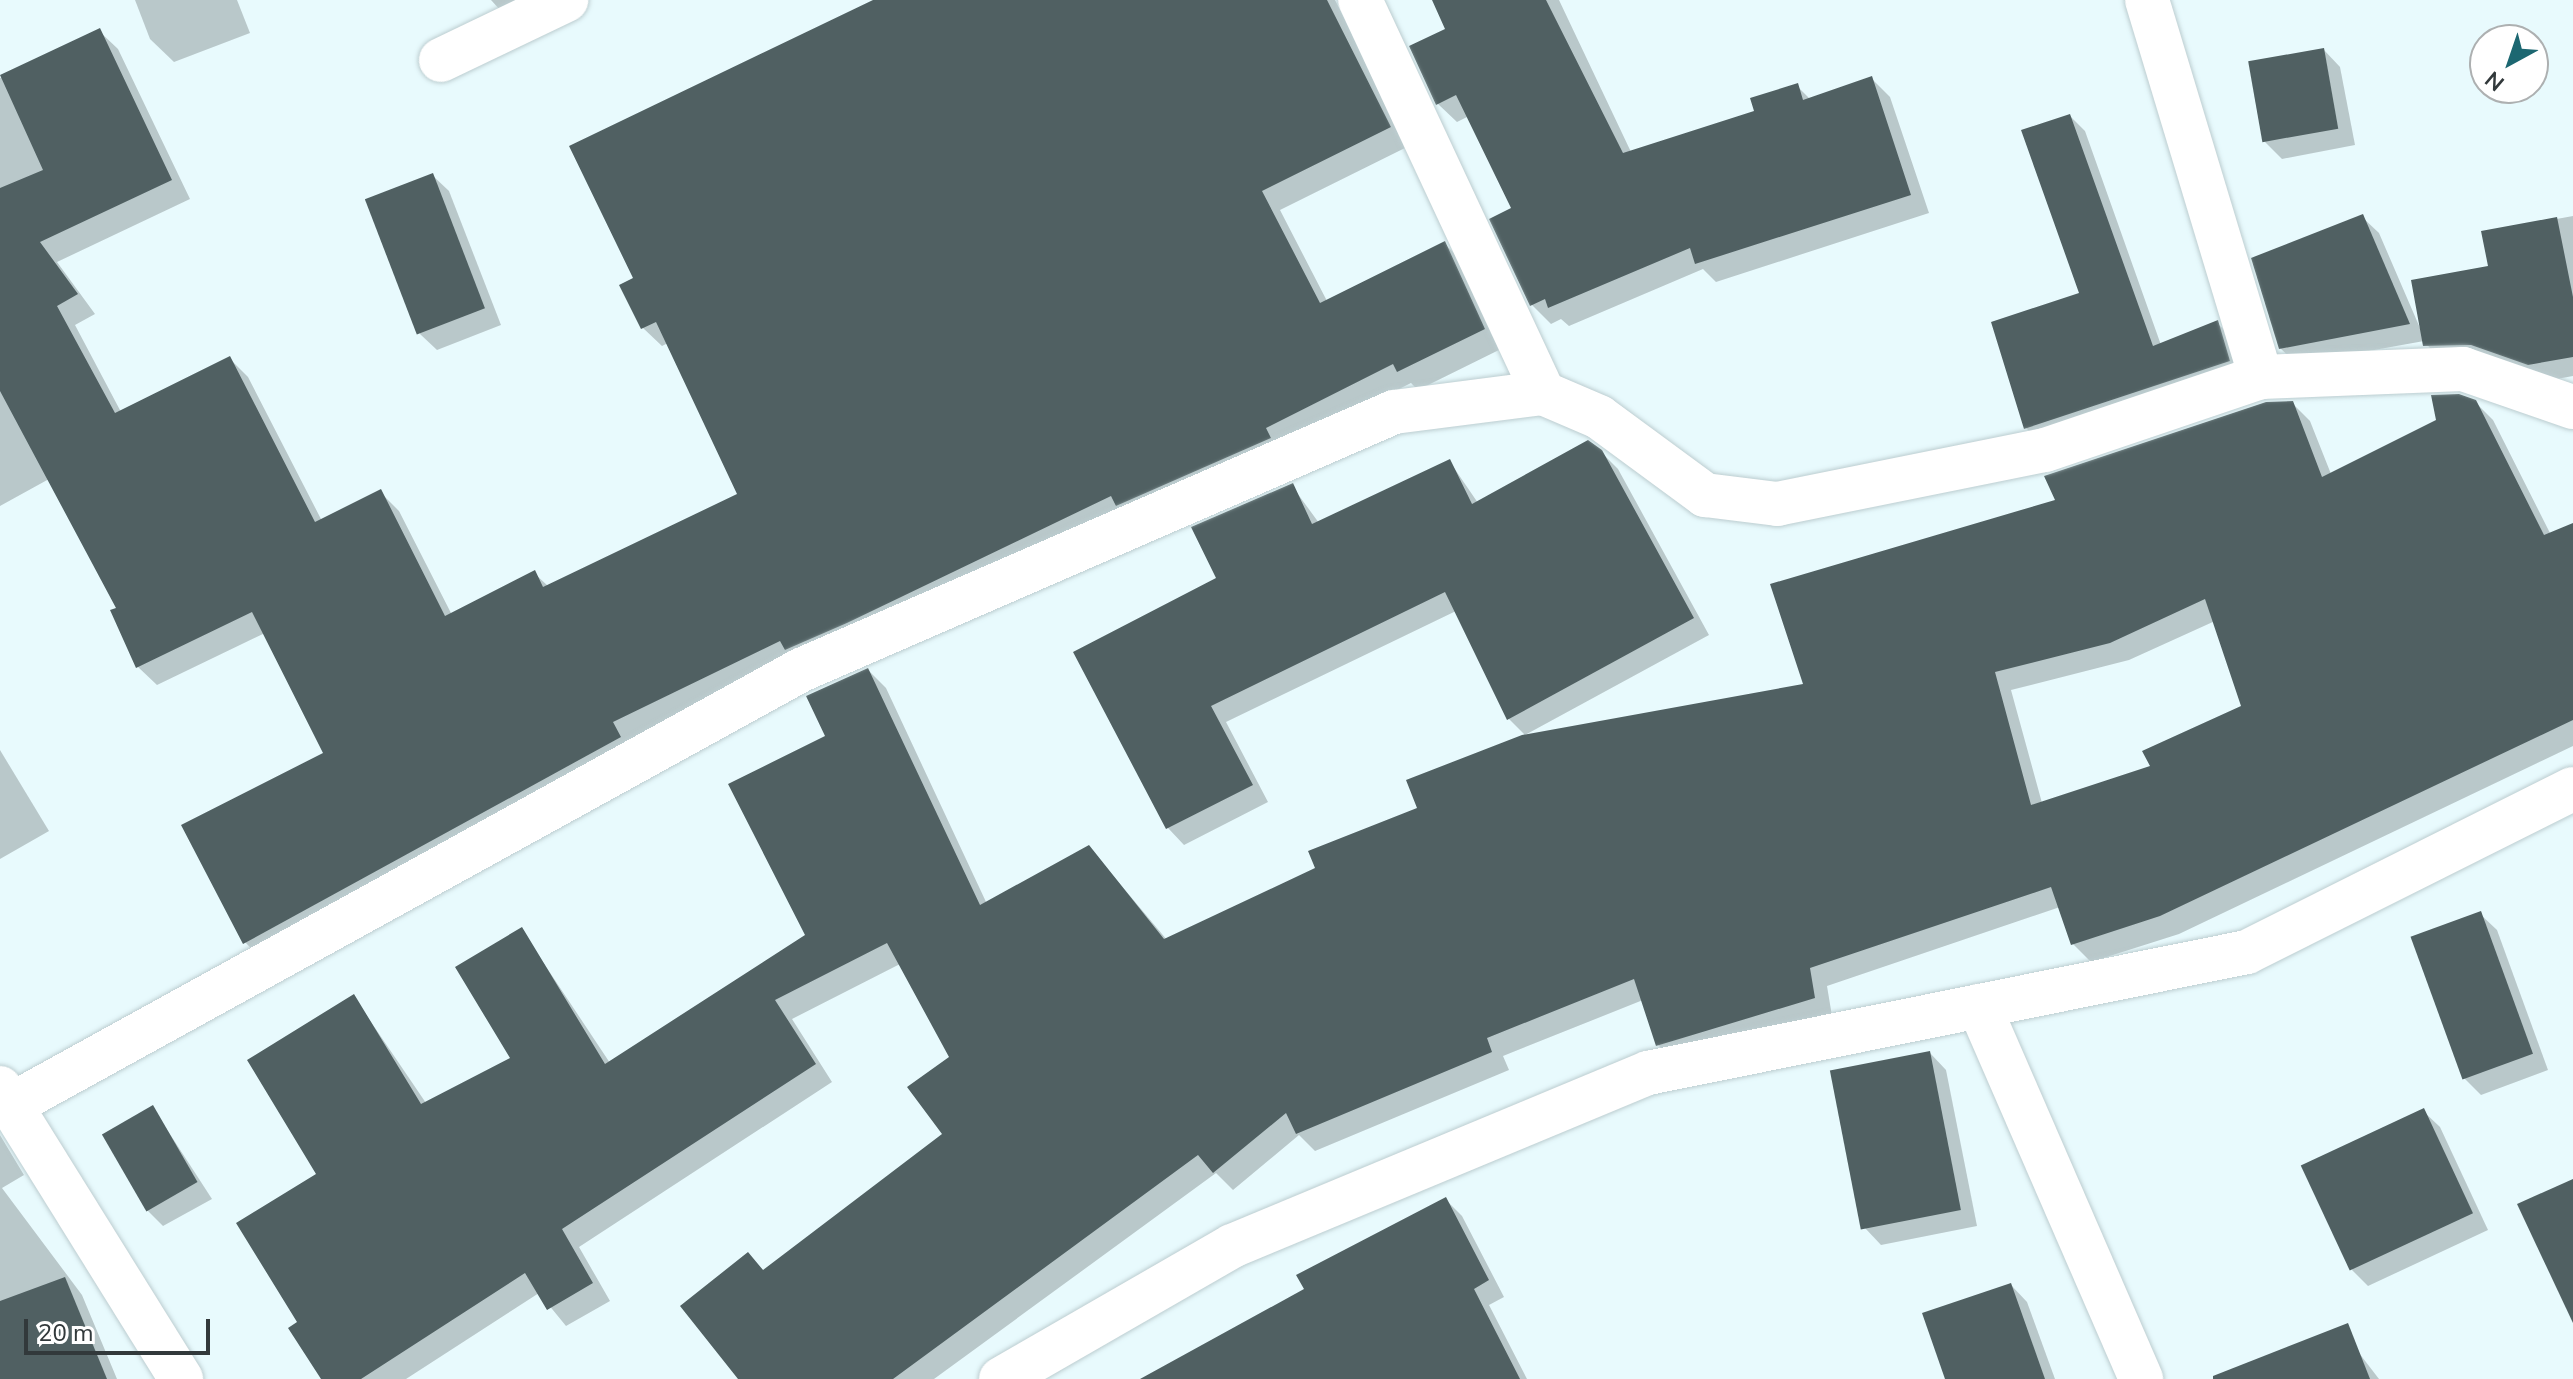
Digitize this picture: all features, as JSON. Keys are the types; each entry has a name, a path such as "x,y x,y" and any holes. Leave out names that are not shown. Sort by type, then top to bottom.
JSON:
{"street":[{"path":"441,60 566,0"},
{"path":"1360,0 1543,393"},
{"path":"2147,0 2261,377"},
{"path":"181,1379 6,1097 801,670 1394,412 1543,393 1599,417 1705,495 1777,504 2045,450 2261,377 2463,369 2573,407"},
{"path":"1001,1379 1232,1246 1648,1073 2247,952 2573,789"},
{"path":"1979,1006 2141,1379"}],"building":[{"path":"873,0 1327,0 1391,127 1262,191 1320,303 1445,241 1485,329 1397,372 1393,364 1266,428 1271,438 1116,506 1111,496 847,623 785,650 780,641 613,722 621,737 243,944 181,825 323,753 252,612 136,668 110,610 116,608 0,391 0,188 43,170 0,75 100,28 172,180 40,242 78,294 57,306 115,413 230,356 315,522 381,489 445,616 535,570 543,587 737,494 656,322 641,329 619,285 633,278 569,146"},
{"path":"1432,0 1546,0 1623,153 1754,111 1750,98 1798,83 1803,100 1872,76 1911,195 1695,264 1690,248 1548,308 1545,299 1530,306 1489,219 1511,208 1456,95 1436,105 1409,46 1445,29"},
{"path":"2324,48 2338,129 2262,142 2248,61"},
{"path":"2070,114 2153,346 2218,320 2230,361 2024,429 1991,322 2079,293 2021,130"},
{"path":"433,173 485,308 417,335 365,199"},
{"path":"2363,214 2410,324 2279,349 2251,258"},
{"path":"2557,217 2573,297 2573,357 2528,365 2471,345 2423,346 2411,280 2488,266 2481,231"},
{"path":"2459,394 2476,400 2544,535 2573,523 2573,720 2160,916 2071,945 2051,887 1810,968 1815,998 1656,1046 1634,979 1487,1038 1492,1052 1296,1134 1286,1113 1213,1173 1198,1155 893,1379 738,1379 680,1306 748,1252 763,1270 942,1134 907,1087 949,1057 887,943 775,1000 816,1064 562,1229 593,1283 547,1310 525,1273 361,1379 321,1379 288,1328 297,1322 236,1223 316,1174 247,1060 354,994 421,1104 510,1058 455,967 522,927 605,1064 805,935 728,784 825,736 806,696 868,668 980,905 1089,845 1164,939 1315,868 1308,851 1417,808 1406,780 1522,735 1803,684 1770,584 2055,500 2044,476 2266,402 2293,401 2322,477 2436,420 2431,395","holes":["2205,599 2241,706 2142,751 2150,766 2031,805 1995,672 2110,643"]},
{"path":"1588,440 1602,450 1694,618 1507,720 1445,592 1211,706 1253,785 1166,829 1073,652 1216,578 1191,527 1293,483 1312,524 1450,459 1472,504"},
{"path":"2481,911 2533,1054 2463,1079 2411,937"},
{"path":"1930,1051 1961,1210 1861,1229 1830,1070"},
{"path":"153,1105 198,1182 146,1212 102,1134"},
{"path":"2424,1108 2473,1213 2350,1271 2301,1165"},
{"path":"2573,1179 2573,1323 2517,1204"},
{"path":"1446,1197 1489,1280 1474,1289 1520,1379 1140,1379 1304,1289 1296,1275"},
{"path":"65,1277 107,1379 0,1379 0,1301"},
{"path":"2011,1283 2045,1379 1945,1379 1922,1313"},
{"path":"2348,1323 2370,1379 2213,1379 2213,1376"}]}
